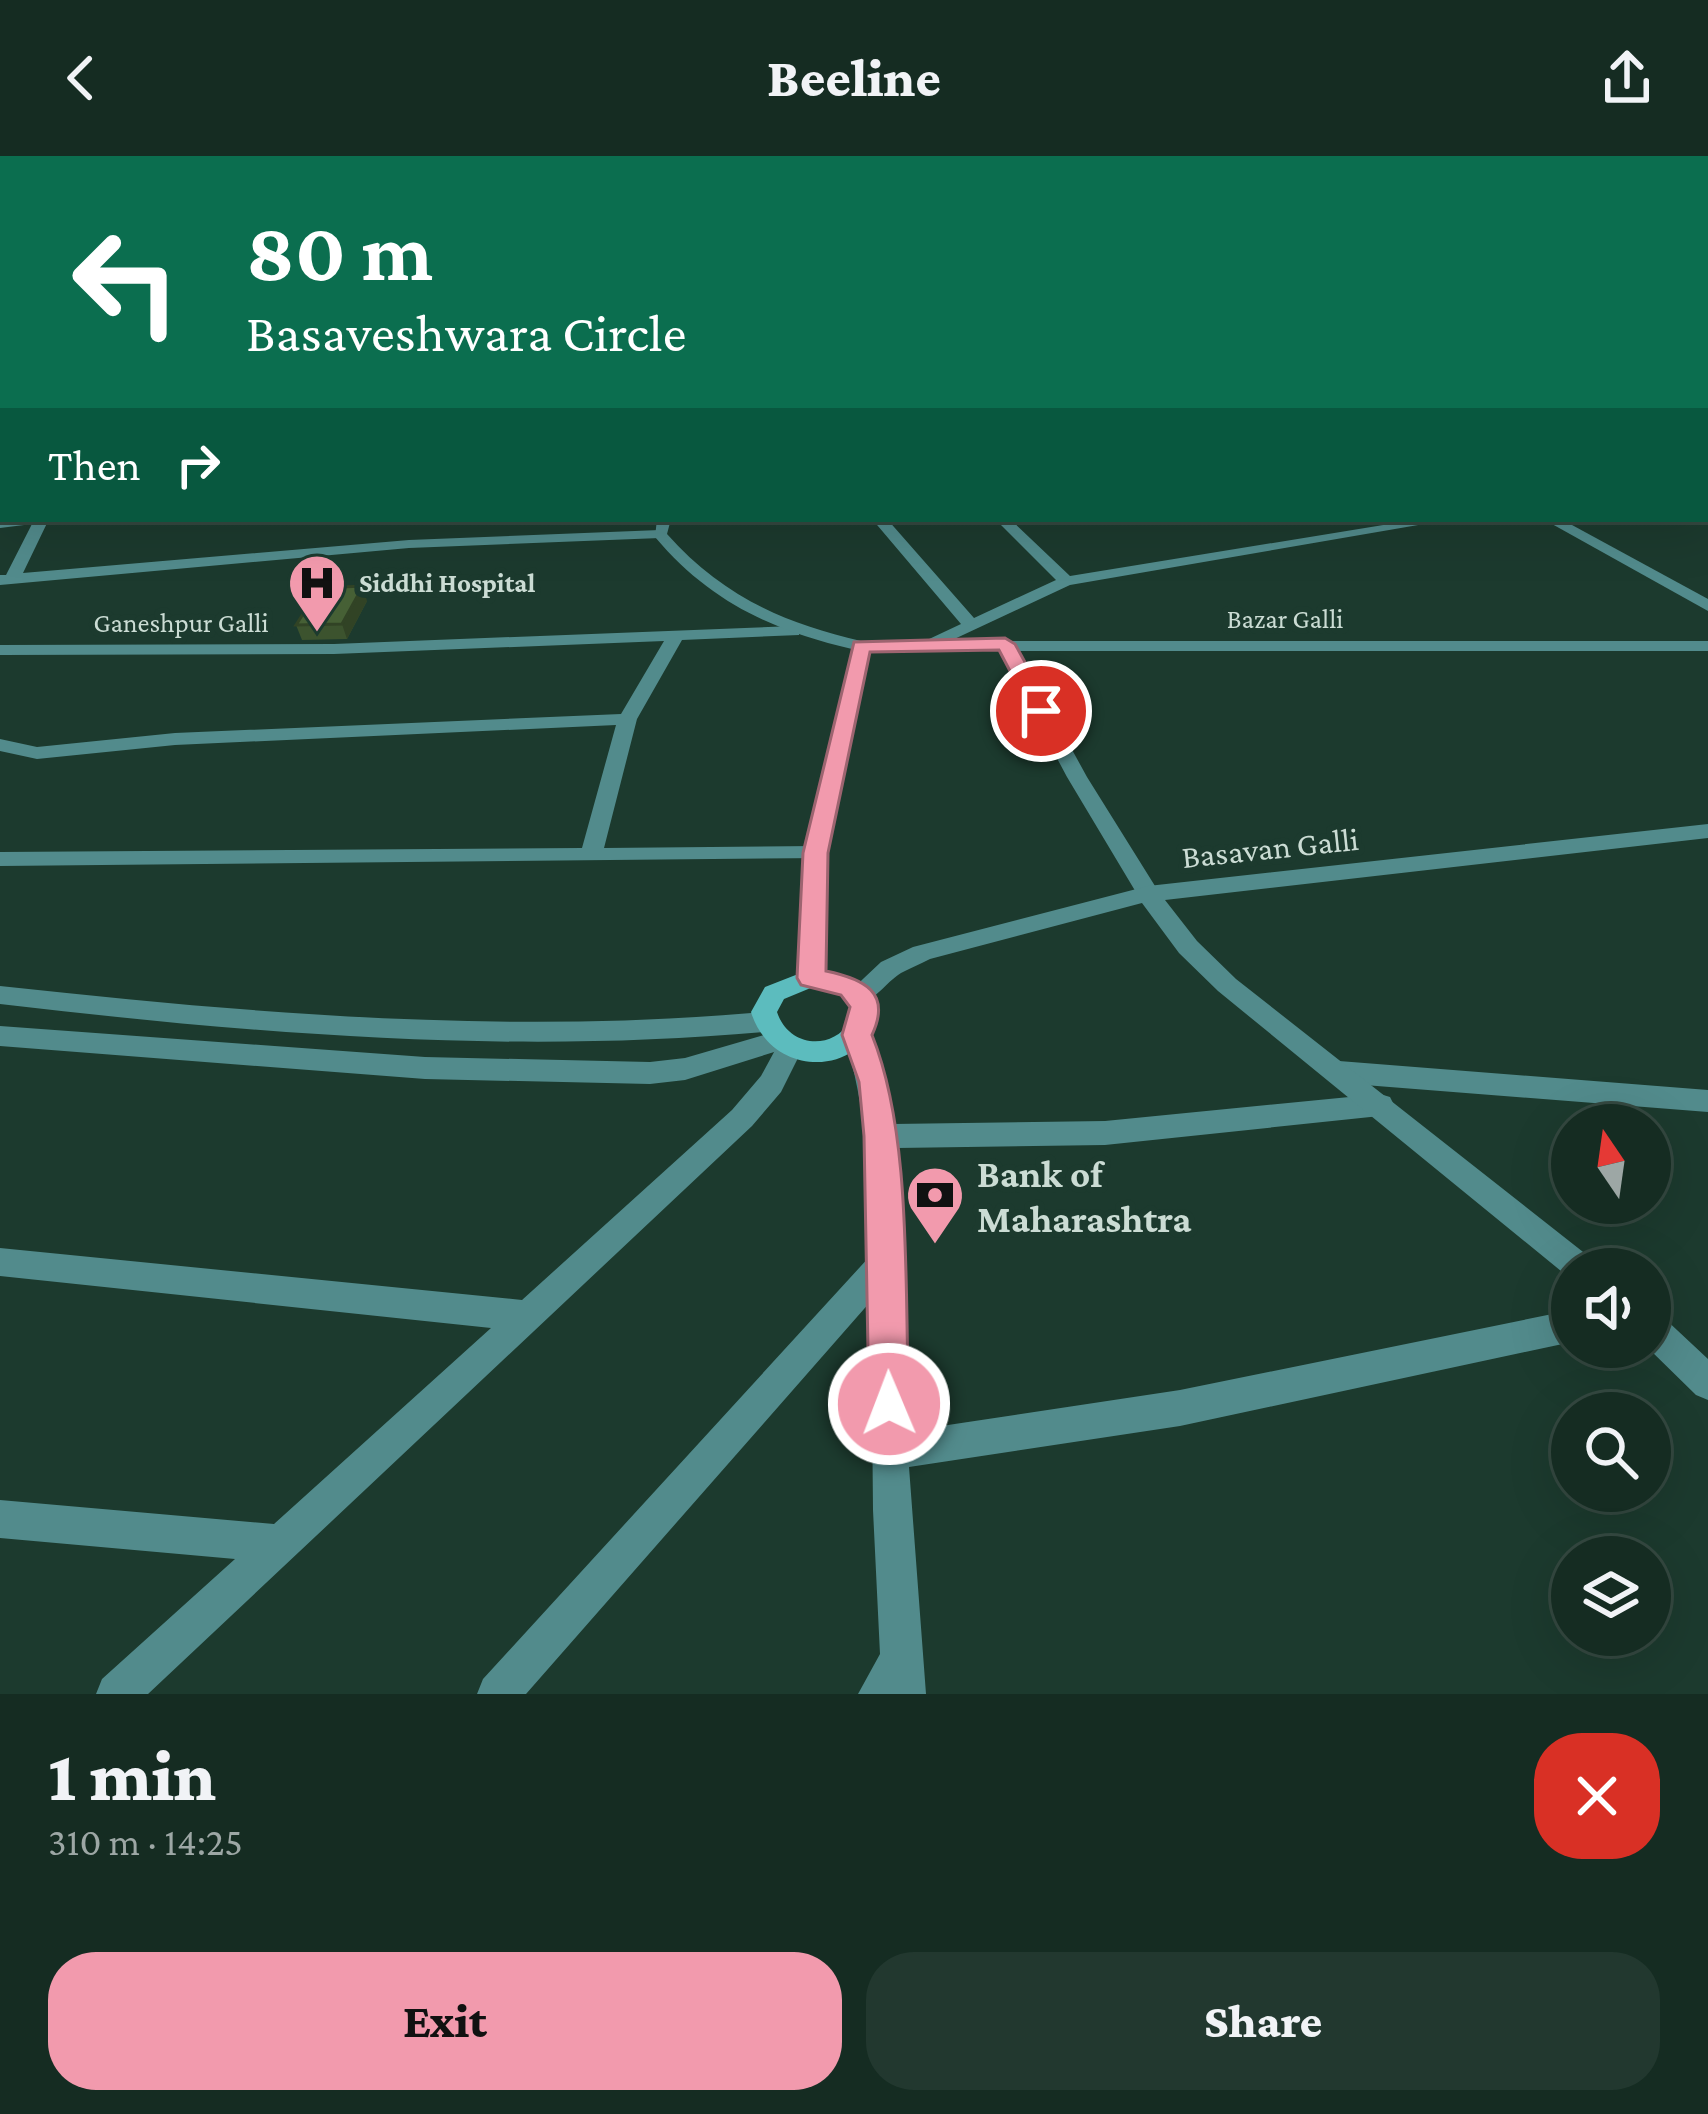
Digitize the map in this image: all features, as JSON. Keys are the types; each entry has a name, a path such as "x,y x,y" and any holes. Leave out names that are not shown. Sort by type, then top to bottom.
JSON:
{"main road":[{"path":"811,978 839,981 859,995 866,1015 857,1035 819,1052 778,1037 764,1012 775,992 811,978"}],"street":[{"path":"6,579 37,522"},
{"path":"882,522 970,624"},
{"path":"1005,522 1066,581"},
{"path":"933,644 1066,581 1429,522"},
{"path":"1555,522 1708,606"},
{"path":"6,579 663,524 688,570 724,597 793,631"},
{"name":"Ganeshpur Galli","path":"0,650 334,649 793,631"},
{"name":"Bazar Galli","path":"793,631 861,646 1708,646"},
{"path":"592,851 628,719 676,636"},
{"path":"1005,644 1077,777 1148,893 1188,947 1226,985 1555,1248"},
{"path":"811,978 816,853 861,646"},
{"path":"0,746 37,753 236,735 628,719"},
{"name":"Basavan Galli","path":"859,995 890,968 922,953 1148,893 1708,831"},
{"path":"0,859 592,851 816,853"},
{"path":"0,995 142,1011 560,1038 778,1037"},
{"path":"857,1035 875,1082 880,1136 895,1683"},
{"path":"0,1036 425,1068 650,1073 686,1069 778,1037"},
{"path":"117,1694 742,1118 771,1084 778,1037"},
{"path":"1339,1072 1708,1102"},
{"path":"880,1136 1105,1133 1380,1105"},
{"path":"498,1694 886,1260"},
{"path":"0,1262 529,1316"},
{"path":"890,1452 1180,1408 1551,1331"},
{"path":"1671,1348 1708,1383"},
{"path":"0,1519 282,1544"}],"building":[{"path":"363,586 342,624 296,625 320,588"}],"place":[{"name":"Siddhi Hospital","path":"317,634"},
{"name":"Bank of Maharashtra","path":"935,1246"}],"route":[{"path":"889,1404 880,1136 875,1082 857,1035 866,1015 865,1004 839,981 811,978 816,853 861,646 1005,644 1041,711"}]}
